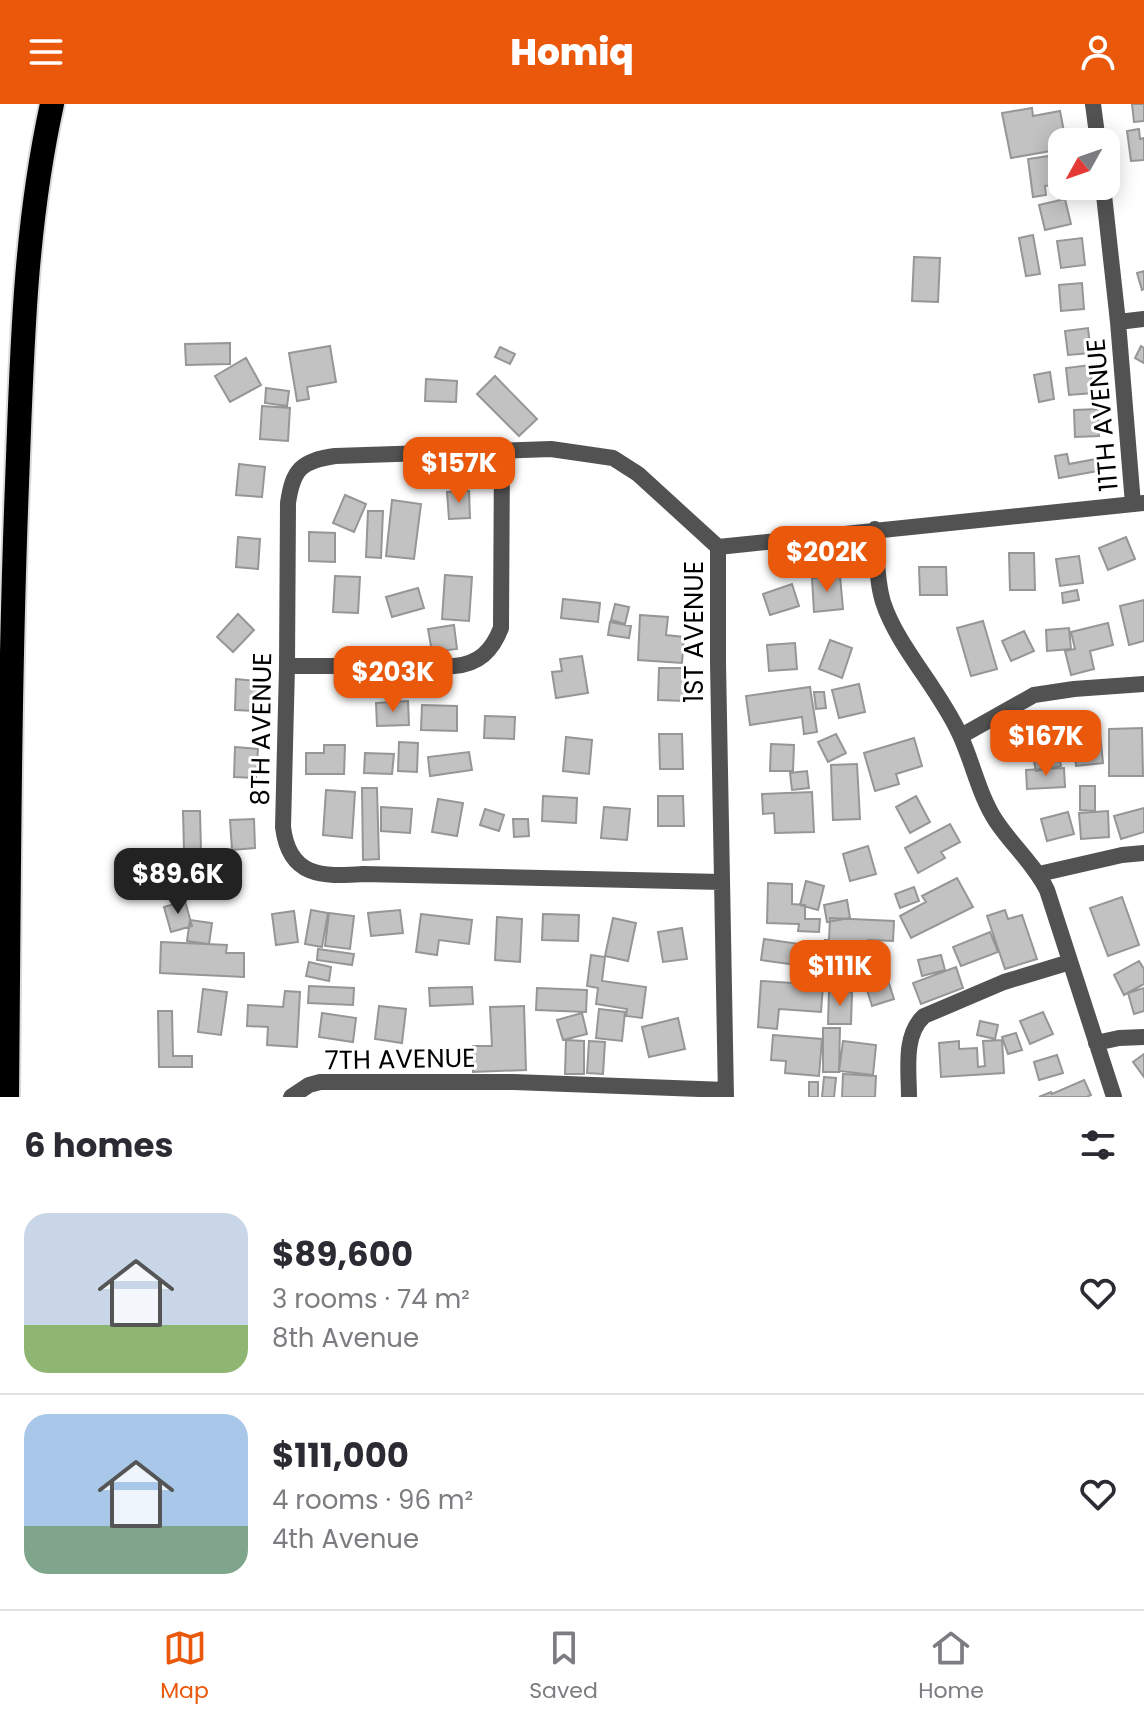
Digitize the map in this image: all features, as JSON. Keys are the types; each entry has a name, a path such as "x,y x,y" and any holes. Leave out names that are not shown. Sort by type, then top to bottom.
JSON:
{"highway":[{"path":"7,1097 14,559 23,336 32,211 52,104"}],"street":[{"path":"1093,104 1096,128"},
{"name":"11TH AVENUE","path":"1105,200 1138,503"},
{"name":"11TH AVENUE","path":"1118,322 1144,319"},
{"path":"287,666 454,666 468,665 484,656 493,646 501,628 502,450 551,449 613,458 658,491 718,547"},
{"name":"8TH AVENUE","path":"502,450 335,456 311,460 297,471 291,482 288,503 283,827 290,853 308,870 329,876 363,874 722,882"},
{"name":"1ST AVENUE","path":"726,1093 718,547 1138,503"},
{"path":"875,529 878,581 884,606 941,696 961,736 986,804 1039,874 1054,908 1114,1097"},
{"path":"961,736 1034,695 1144,684"},
{"path":"1039,874 1144,853"},
{"path":"909,1097 910,1041 917,1022 924,1016 1004,982 1070,962"},
{"path":"1096,1043 1144,1037"},
{"name":"7TH AVENUE","path":"291,1097 320,1082 514,1090 726,1093"}],"building":[{"path":"1132,104 1144,104 1144,121 1134,122"},
{"path":"1032,108 1033,116 1060,111 1063,128 1048,128 1048,151 1011,158 1002,113"},
{"path":"1139,129 1140,139 1144,138 1144,160 1131,161 1127,131"},
{"path":"1048,156 1046,195 1033,197 1028,159"},
{"path":"1065,200 1071,224 1045,230 1039,205"},
{"path":"1033,235 1040,274 1026,276 1019,238"},
{"path":"1082,238 1085,265 1061,268 1057,241"},
{"path":"914,257 940,258 938,302 912,301"},
{"path":"1144,271 1144,289 1142,290 1137,273"},
{"path":"1082,283 1084,309 1061,311 1059,285"},
{"path":"1088,328 1091,353 1068,355 1065,331"},
{"path":"230,343 230,364 186,365 185,344"},
{"path":"330,346 336,382 307,387 309,399 297,401 289,353"},
{"path":"1141,346 1144,348 1144,363 1135,358"},
{"path":"500,347 515,354 510,364 495,357"},
{"path":"246,358 261,385 230,402 215,376"},
{"path":"1090,365 1093,393 1069,395 1066,368"},
{"path":"1050,372 1054,399 1039,402 1034,375"},
{"path":"495,376 537,419 519,436 477,394"},
{"path":"426,379 457,381 456,402 425,401"},
{"path":"266,388 289,391 287,406 265,403"},
{"path":"262,406 290,408 288,441 260,439"},
{"path":"1098,409 1099,436 1075,437 1074,410"},
{"path":"1067,454 1069,464 1096,459 1098,471 1059,478 1055,456"},
{"path":"239,464 265,467 262,497 236,495"},
{"path":"469,491 470,518 449,519 447,492"},
{"path":"345,495 366,504 354,532 333,523"},
{"path":"392,500 421,504 414,559 386,556"},
{"path":"368,511 383,511 381,558 366,557"},
{"path":"309,532 335,533 335,562 309,561"},
{"path":"238,537 260,539 258,569 236,567"},
{"path":"1126,537 1135,559 1108,570 1099,548"},
{"path":"1009,553 1034,553 1035,590 1010,590"},
{"path":"1079,556 1083,583 1060,586 1056,559"},
{"path":"919,567 946,567 947,595 920,595"},
{"path":"445,575 472,577 469,621 442,619"},
{"path":"335,576 360,577 358,613 333,612"},
{"path":"840,576 843,609 814,612 812,578"},
{"path":"792,584 799,606 770,615 763,594"},
{"path":"418,588 424,608 392,617 386,597"},
{"path":"1077,590 1079,600 1063,603 1062,593"},
{"path":"563,599 600,603 598,622 561,618"},
{"path":"1144,600 1144,641 1129,645 1120,606"},
{"path":"615,604 629,607 625,624 611,620"},
{"path":"238,614 254,630 233,652 217,637"},
{"path":"640,615 668,617 666,635 684,637 682,663 638,660"},
{"path":"983,621 997,669 971,676 957,628"},
{"path":"610,622 631,626 629,638 608,635"},
{"path":"1108,623 1113,645 1090,651 1094,669 1071,675 1065,651 1075,649 1071,632"},
{"path":"454,625 457,649 432,652 428,629"},
{"path":"1069,628 1071,649 1047,651 1046,630"},
{"path":"1024,631 1034,651 1011,661 1002,641"},
{"path":"830,640 852,648 842,678 819,669"},
{"path":"795,643 797,669 769,671 767,645"},
{"path":"582,656 588,693 556,698 552,672 562,671 560,659"},
{"path":"659,668 684,668 684,701 658,700"},
{"path":"236,679 257,681 256,711 235,710"},
{"path":"859,684 865,712 839,718 832,690"},
{"path":"810,687 817,732 804,734 802,717 750,725 746,696"},
{"path":"814,692 824,692 826,708 816,709"},
{"path":"408,701 409,725 377,726 376,703"},
{"path":"422,705 457,706 457,731 421,730"},
{"path":"485,716 515,717 514,739 484,738"},
{"path":"1142,728 1143,776 1109,776 1109,729"},
{"path":"1100,733 1103,763 1076,766 1073,736"},
{"path":"659,734 682,734 683,769 660,769"},
{"path":"836,734 846,753 828,762 818,742"},
{"path":"566,737 592,740 589,774 563,771"},
{"path":"1056,737 1061,766 1036,771 1030,742"},
{"path":"914,738 922,766 896,774 899,784 875,791 864,753"},
{"path":"399,742 418,743 417,772 398,771"},
{"path":"771,744 794,745 793,771 770,771"},
{"path":"324,745 345,745 344,774 306,774 306,753 324,753"},
{"path":"235,747 258,749 256,778 234,777"},
{"path":"469,752 472,770 430,776 428,757"},
{"path":"365,753 394,754 392,774 364,773"},
{"path":"857,764 860,819 833,820 831,765"},
{"path":"1064,768 1065,787 1027,789 1026,770"},
{"path":"807,771 809,788 792,790 790,773"},
{"path":"1080,786 1095,786 1095,811 1080,810"},
{"path":"362,788 377,788 379,859 363,860"},
{"path":"326,790 355,792 352,838 323,835"},
{"path":"812,792 814,832 775,833 774,813 763,814 762,794"},
{"path":"543,796 577,798 576,823 542,821"},
{"path":"658,796 683,796 684,826 658,826"},
{"path":"916,796 930,822 910,833 896,807"},
{"path":"438,799 463,803 457,836 432,832"},
{"path":"381,807 412,809 410,833 381,831"},
{"path":"604,807 630,809 627,840 601,838"},
{"path":"1144,808 1144,832 1121,839 1114,816"},
{"path":"485,809 504,815 499,831 480,825"},
{"path":"183,811 200,811 201,851 184,851"},
{"path":"1108,811 1109,837 1081,839 1079,813"},
{"path":"1068,812 1074,834 1047,841 1041,819"},
{"path":"254,819 255,848 232,850 230,820"},
{"path":"513,819 528,819 529,836 514,837"},
{"path":"950,824 960,842 941,852 945,858 918,873 905,848"},
{"path":"868,846 876,874 850,881 843,854"},
{"path":"184,857 211,859 210,878 183,876"},
{"path":"957,878 973,907 911,938 900,916 926,902 922,896"},
{"path":"806,881 824,886 818,910 800,905"},
{"path":"768,883 792,884 792,904 805,905 805,919 820,919 819,932 798,931 799,924 767,923"},
{"path":"914,887 919,901 900,908 895,894"},
{"path":"1122,897 1139,945 1108,956 1090,908"},
{"path":"847,900 850,918 827,922 824,905"},
{"path":"185,901 192,926 171,932 164,907"},
{"path":"311,910 328,913 322,947 305,944"},
{"path":"400,910 403,933 371,936 368,913"},
{"path":"1005,910 1008,919 1022,915 1037,959 1005,969 987,916"},
{"path":"294,911 298,942 276,945 272,914"},
{"path":"329,913 354,916 350,949 325,946"},
{"path":"421,914 472,920 469,944 439,940 437,955 416,952"},
{"path":"543,914 579,915 578,941 542,940"},
{"path":"497,917 522,919 520,962 495,960"},
{"path":"613,918 636,923 628,961 605,956"},
{"path":"830,918 894,921 893,941 868,940 867,958 824,956 825,940 829,940"},
{"path":"190,920 212,923 209,944 187,941"},
{"path":"682,928 687,959 663,962 658,932"},
{"path":"990,932 998,952 961,966 953,947"},
{"path":"764,939 814,946 812,967 761,960"},
{"path":"161,942 227,945 226,953 244,953 244,977 160,973"},
{"path":"318,949 354,954 352,965 317,960"},
{"path":"591,955 605,957 602,981 646,987 642,1018 626,1016 627,1009 596,1004 598,988 587,986"},
{"path":"941,955 945,970 922,976 918,960"},
{"path":"1139,961 1144,969 1144,984 1124,995 1114,975"},
{"path":"309,962 331,967 329,981 306,976"},
{"path":"956,967 963,988 921,1004 913,983"},
{"path":"886,974 894,999 872,1006 864,980"},
{"path":"761,981 823,985 821,1012 779,1009 777,1029 758,1027"},
{"path":"309,986 354,988 353,1005 308,1003"},
{"path":"472,987 473,1004 430,1006 429,988"},
{"path":"537,988 587,990 586,1012 536,1010"},
{"path":"1144,988 1144,1011 1134,1014 1128,993"},
{"path":"203,989 227,992 221,1035 198,1032"},
{"path":"285,991 300,992 297,1047 267,1045 268,1027 247,1026 248,1005 283,1007"},
{"path":"829,991 852,992 851,1024 828,1024"},
{"path":"379,1006 406,1009 402,1043 375,1039"},
{"path":"524,1006 526,1070 473,1072 473,1046 492,1046 490,1007"},
{"path":"599,1009 625,1012 622,1041 596,1038"},
{"path":"158,1011 172,1011 173,1056 192,1056 192,1067 159,1067"},
{"path":"1043,1012 1053,1034 1030,1044 1020,1021"},
{"path":"322,1013 356,1018 353,1042 319,1037"},
{"path":"582,1013 587,1034 563,1040 557,1020"},
{"path":"678,1018 685,1049 649,1057 642,1027"},
{"path":"980,1021 998,1025 995,1039 977,1035"},
{"path":"823,1028 840,1028 839,1072 823,1072"},
{"path":"1016,1033 1022,1050 1008,1054 1002,1037"},
{"path":"773,1035 822,1039 819,1076 785,1073 786,1061 771,1060"},
{"path":"566,1040 584,1041 584,1074 565,1074"},
{"path":"1002,1040 1004,1073 941,1077 939,1043 959,1041 959,1049 977,1048 978,1067 985,1066 983,1041"},
{"path":"589,1041 605,1042 603,1074 587,1073"},
{"path":"843,1041 876,1045 873,1075 839,1071"},
{"path":"1144,1054 1144,1077 1133,1062"},
{"path":"1057,1055 1063,1073 1039,1080 1034,1062"},
{"path":"843,1074 876,1076 875,1097 842,1097"},
{"path":"824,1077 836,1078 834,1097 822,1097"},
{"path":"1084,1080 1091,1095 1087,1097 1039,1097 1052,1094"},
{"path":"809,1082 818,1082 818,1097 809,1097"}]}
